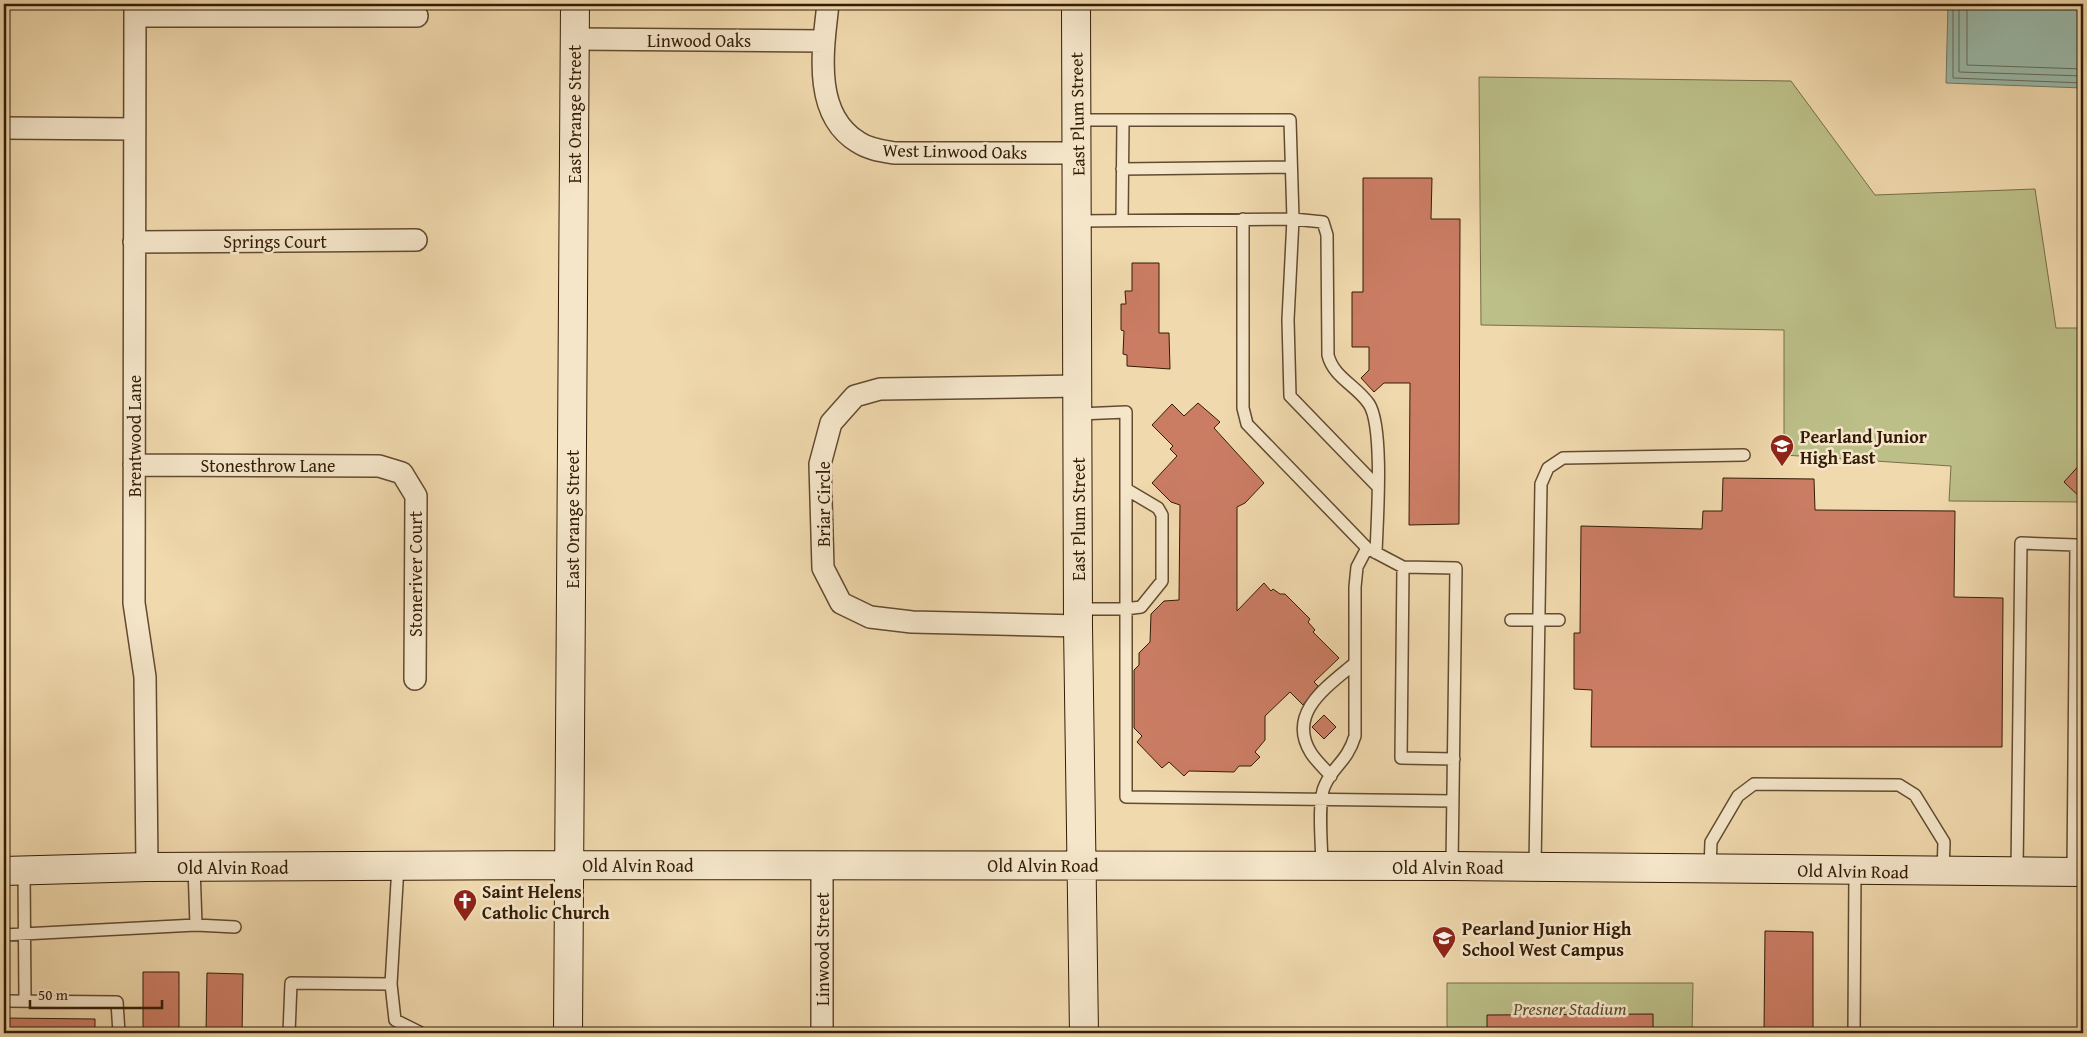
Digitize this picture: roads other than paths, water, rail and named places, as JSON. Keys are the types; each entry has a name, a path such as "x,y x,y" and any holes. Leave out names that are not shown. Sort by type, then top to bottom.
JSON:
{"street":[{"name":"East Orange Street","path":"568,1033 575,4"},
{"name":"West Linwood Oaks","path":"828,4 824,41 824,87 838,126 858,142 874,149 894,153 1077,153"},
{"name":"East Plum Street","path":"1076,4 1079,414 1078,617 1084,1033"},
{"path":"135,10 417,16"},
{"name":"Brentwood Lane","path":"135,10 134,603 145,677 147,868"},
{"name":"Linwood Oaks","path":"575,39 824,41"},
{"path":"4,128 134,129"},
{"name":"Springs Court","path":"134,242 416,240"},
{"name":"Briar Circle","path":"1078,386 890,388 855,396 831,423 820,464 823,568 841,603 870,617 912,622 1078,617"},
{"name":"Stonesthrow Lane","path":"134,465 379,466 402,473"},
{"name":"Stoneriver Court","path":"402,473 416,496 415,679"},
{"name":"Old Alvin Road","path":"14,871 194,867 1081,865 1452,866 2078,872"},
{"name":"Linwood Street","path":"822,866 822,1033"}],"lane":[{"path":"1077,120 1290,120 1293,219 1288,320 1290,396 1377,486"},
{"path":"1122,219 1123,121"},
{"path":"1122,169 1290,167"},
{"path":"1078,221 1122,219 1293,219 1323,222 1327,236 1328,355 1331,365 1369,405 1378,445 1372,550 1357,567 1355,736 1350,753 1324,785 1321,799 1322,866"},
{"path":"1243,219 1243,408 1247,424 1372,550 1403,567 1456,568 1452,866"},
{"path":"1079,414 1126,412 1126,797 1453,800"},
{"path":"1535,867 1541,484 1548,468 1563,458 1744,455"},
{"path":"1078,617 1141,607 1162,581 1162,515 1158,508 1126,489"},
{"path":"2017,872 2020,543 2076,545 2080,597 2078,872"},
{"path":"1403,567 1401,758 1454,759"},
{"path":"1511,620 1559,620"},
{"path":"1331,776 1311,753 1305,742 1303,726 1305,715 1315,697 1355,663"},
{"path":"1710,869 1711,842 1738,796 1754,784 1899,785 1915,795 1944,842 1943,872"},
{"path":"398,866 391,984 395,1020 421,1033"},
{"path":"194,867 196,924"},
{"path":"14,871 26,934 25,1001"},
{"path":"1854,1033 1856,871"},
{"path":"4,935 196,924 235,927"},
{"path":"289,1033 291,983 391,984"},
{"path":"4,1001 117,1002 118,1033"}],"water":[{"path":"1948,4 2083,4 2083,88 1946,83"}],"place":[{"name":"Pearland Junior High East","path":"1782,467"},
{"name":"Saint Helens Catholic Church","path":"465,922"},
{"name":"Pearland Junior High School West Campus","path":"1444,959"}],"park label":[{"name":"Presner Stadium","path":"1570,1008"}]}
